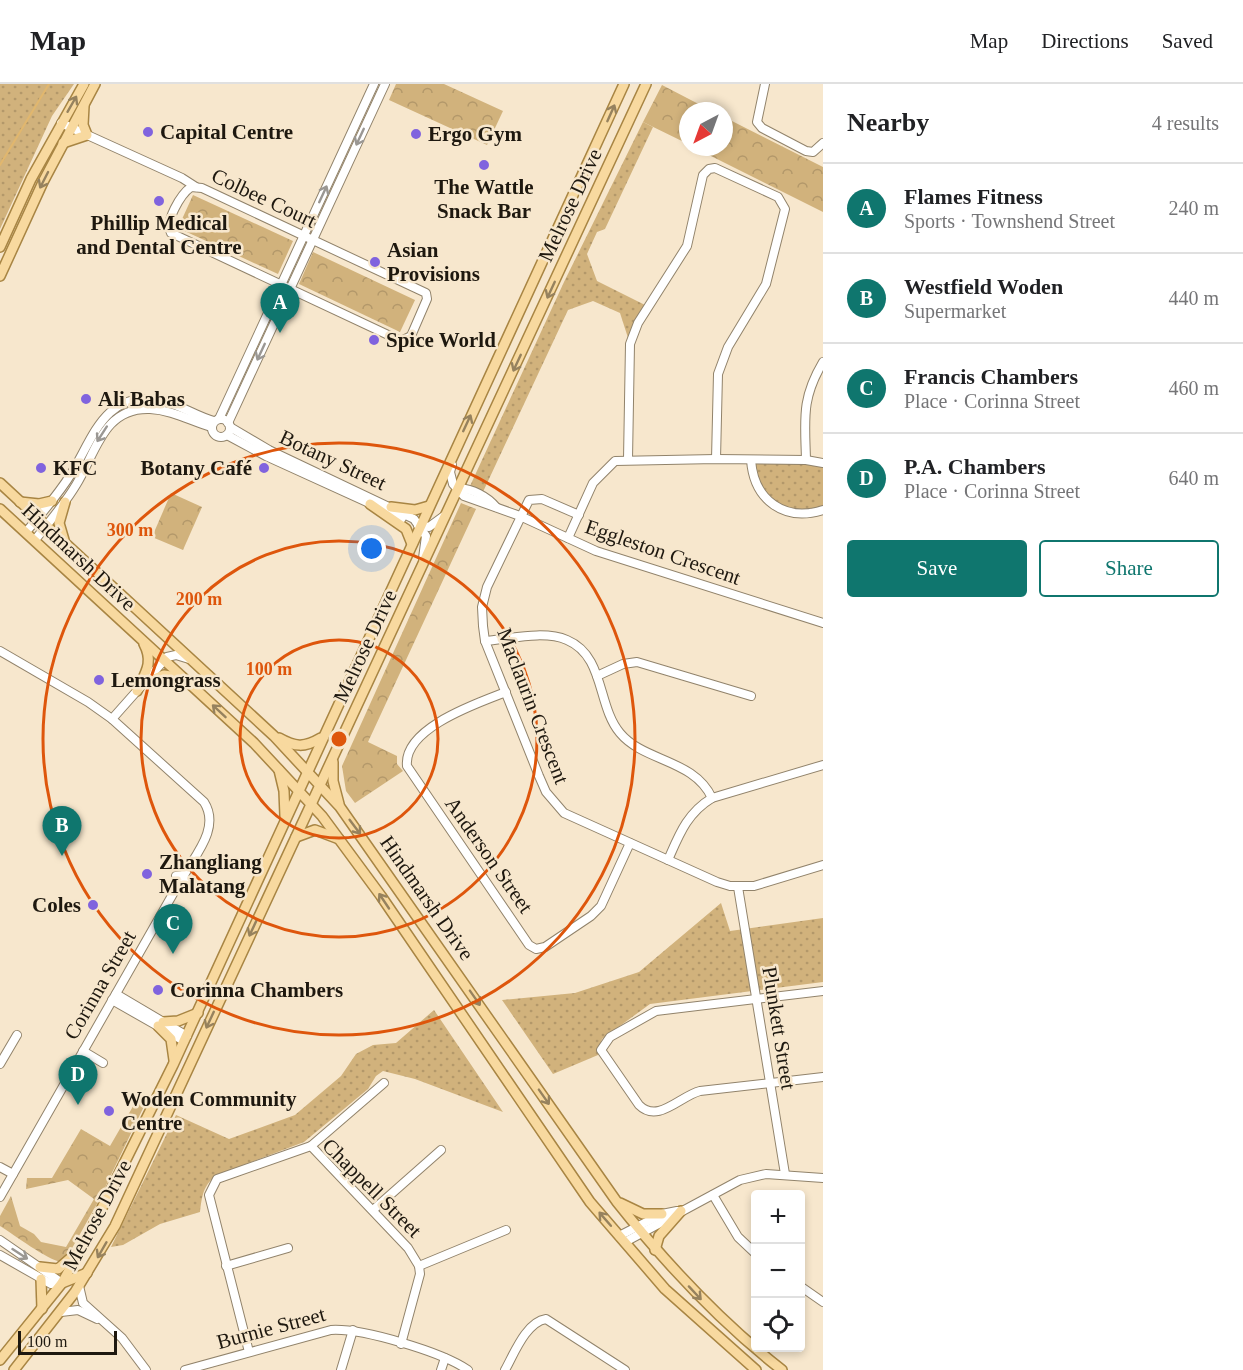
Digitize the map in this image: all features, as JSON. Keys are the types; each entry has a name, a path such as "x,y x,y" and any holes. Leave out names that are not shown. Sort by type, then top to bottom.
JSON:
{"main road":[{"path":"0,247 65,125 84,84"},
{"path":"0,276 63,143 65,125 84,104 95,84"},
{"name":"Melrose Drive","path":"0,1360 62,1283 86,1240 173,1065 321,738 624,84"},
{"name":"Melrose Drive","path":"14,1370 61,1312 107,1242 447,513 456,486 646,84"},
{"path":"63,143 87,135 83,125 84,104"},
{"name":"Hindmarsh Drive","path":"0,483 274,736 340,807 617,1202 655,1250 707,1307 782,1370"},
{"path":"20,502 39,504 52,501"},
{"path":"64,543 59,523 65,502"},
{"path":"370,504 406,529 412,544"},
{"path":"391,507 415,510 429,506"},
{"name":"Hindmarsh Drive","path":"0,509 141,639 168,659 183,678 279,768 298,789 341,840 590,1202 665,1289 756,1370"},
{"path":"137,691 149,665 149,656 141,639"},
{"path":"150,681 164,675 183,678"},
{"path":"274,736 293,745 302,746 321,738"},
{"path":"333,757 333,781 340,807"},
{"path":"279,768 284,791 285,818"},
{"path":"296,837 315,830 341,840"},
{"path":"211,983 221,997"},
{"path":"173,1065 174,1051 171,1039 161,1024 178,1021 200,1009 211,997 221,997"},
{"path":"185,1039 198,1045"},
{"path":"617,1202 643,1214 662,1214"},
{"path":"655,1250 659,1236 681,1210"},
{"path":"40,1267 58,1269 67,1263 86,1240"},
{"path":"61,1312 65,1289 62,1283 87,1273"},
{"path":"41,1279 42,1309"}],"street":[{"path":"374,84 215,422 216,436 228,428 385,84"},
{"path":"765,84 757,114 757,122 762,128 806,151 813,152 823,143"},
{"path":"65,125 196,187"},
{"path":"628,459 630,344 639,323 687,246 703,175 709,168 716,168 778,197 785,209 766,284 728,347 718,374 716,459"},
{"path":"174,176 181,180 183,194"},
{"name":"Colbee Court","path":"196,187 426,293 427,298 411,336 401,341 171,233 169,226 183,194 196,187"},
{"path":"806,460 805,403 808,390 823,362"},
{"path":"26,532 72,472 96,426 119,406 140,400 159,400 228,428"},
{"path":"34,540 78,483 101,434 120,416 136,410 151,409 215,422"},
{"name":"Botany Street","path":"228,428 266,456 421,526"},
{"name":"Botany Street","path":"228,428 269,450 391,507 414,519 421,526"},
{"path":"434,495 456,486 450,472 454,452"},
{"path":"568,538 593,483 603,470 615,461 716,459 806,460 823,463"},
{"path":"751,460 759,489 782,511 809,514 823,510"},
{"name":"Eggleston Crescent","path":"456,486 468,488 491,501 495,507 620,559 823,623"},
{"name":"Maclaurin Crescent","path":"579,514 536,498 528,500 484,599 485,641 539,776 554,803 564,813 717,882 738,887 754,886 823,865"},
{"path":"422,566 426,540 421,526 432,526 447,513"},
{"path":"485,641 554,636 579,647 588,658 597,676 620,733 637,747 682,767 708,790 712,798"},
{"path":"137,691 150,681 168,659 171,643"},
{"name":"Corinna Street","path":"0,651 88,702 112,719 184,783 208,809 208,831 184,875 176,876 178,885 0,1197"},
{"path":"112,719 168,659 189,659"},
{"path":"597,676 623,664 637,662 751,696"},
{"name":"Anderson Street","path":"506,692 442,718 409,752 406,760 409,772 529,945 536,949 545,947 591,916 601,906 630,843"},
{"path":"668,860 686,821 696,809 712,798 823,765"},
{"name":"Plunkett Street","path":"738,887 785,1174"},
{"path":"823,991 656,1011 610,1037 601,1050 639,1105 645,1111 653,1113 661,1112 687,1094 823,1077"},
{"path":"114,997 185,1039"},
{"path":"0,1064 16,1035"},
{"path":"83,1052 102,1063"},
{"path":"311,1146 384,1083"},
{"name":"Chappell Street","path":"249,1352 209,1195 218,1179 311,1146 408,1248 419,1266 418,1281 400,1344"},
{"path":"373,1210 441,1150"},
{"path":"0,1167 13,1174"},
{"path":"622,1239 740,1180 766,1174 823,1178"},
{"path":"713,1195 738,1237 751,1249"},
{"path":"639,1230 662,1214 681,1210"},
{"path":"419,1266 506,1230"},
{"path":"0,1240 62,1283"},
{"path":"226,1266 288,1248"},
{"path":"0,1255 51,1284 62,1283"},
{"path":"79,1286 83,1303 122,1338 146,1370"},
{"path":"805,1289 823,1302"},
{"path":"61,1312 78,1310 104,1323"},
{"path":"505,1370 530,1328 538,1321 546,1319 625,1370"},
{"name":"Burnie Street","path":"187,1369 330,1330 352,1330 445,1359 468,1370"},
{"path":"341,1370 352,1330"},
{"path":"441,1370 445,1359"}],"green space":[{"path":"0,84 74,84 52,116 0,229"},
{"path":"396,84 444,84 503,111 487,145 389,100"},
{"path":"662,85 695,102 679,102 679,140 643,122"},
{"path":"643,122 653,127 605,229 597,232 587,254 597,281 649,307 630,344 620,313 593,301 568,310 482,494 470,486 564,282"},
{"path":"733,122 823,167 823,212 711,156 733,156"},
{"path":"193,195 293,241 278,274 178,228"},
{"path":"313,252 415,300 400,332 299,284"},
{"path":"751,460 823,463 823,510 782,511 759,489"},
{"path":"171,493 202,507 183,550 152,537"},
{"path":"461,503 476,509 368,742 397,756 397,764 403,771 355,803 346,791 342,766"},
{"path":"721,903 730,931 823,918 823,982 650,1004 602,1039 598,1055 553,1074 502,1000 575,993 639,972"},
{"path":"434,1010 503,1112 415,1079 383,1071 376,1076 368,1089 304,1142 217,1175 206,1187 200,1212 160,1224 123,1245 111,1247 176,1115 229,1139 295,1115 341,1076 356,1054 373,1045 396,1043"},
{"path":"139,1096 147,1100 98,1202 66,1259 61,1262 47,1257 0,1226 0,1216 11,1196 20,1226 34,1234 41,1242 66,1247 94,1199 68,1180 26,1189 27,1178 52,1178 81,1129 110,1146"}],"waterway":[{"path":"0,165 49,84"}],"place":[{"name":"Capital Centre","path":"148,132"},
{"name":"Ergo Gym","path":"416,134"},
{"name":"The Wattle Snack Bar","path":"484,165"},
{"name":"Phillip Medical and Dental Centre","path":"159,201"},
{"name":"Asian Provisions","path":"375,262"},
{"name":"Flames Fitness","path":"280,333"},
{"name":"Spice World","path":"374,340"},
{"name":"Ali Babas","path":"86,399"},
{"name":"KFC","path":"41,468"},
{"name":"Botany Café","path":"264,468"},
{"name":"Lemongrass","path":"99,680"},
{"name":"Westfield Woden","path":"62,856"},
{"name":"Zhangliang Malatang","path":"147,874"},
{"name":"Coles","path":"93,905"},
{"name":"Francis Chambers","path":"173,954"},
{"name":"Corinna Chambers","path":"158,990"},
{"name":"P.A. Chambers","path":"78,1105"},
{"name":"Woden Community Centre","path":"109,1111"}]}
